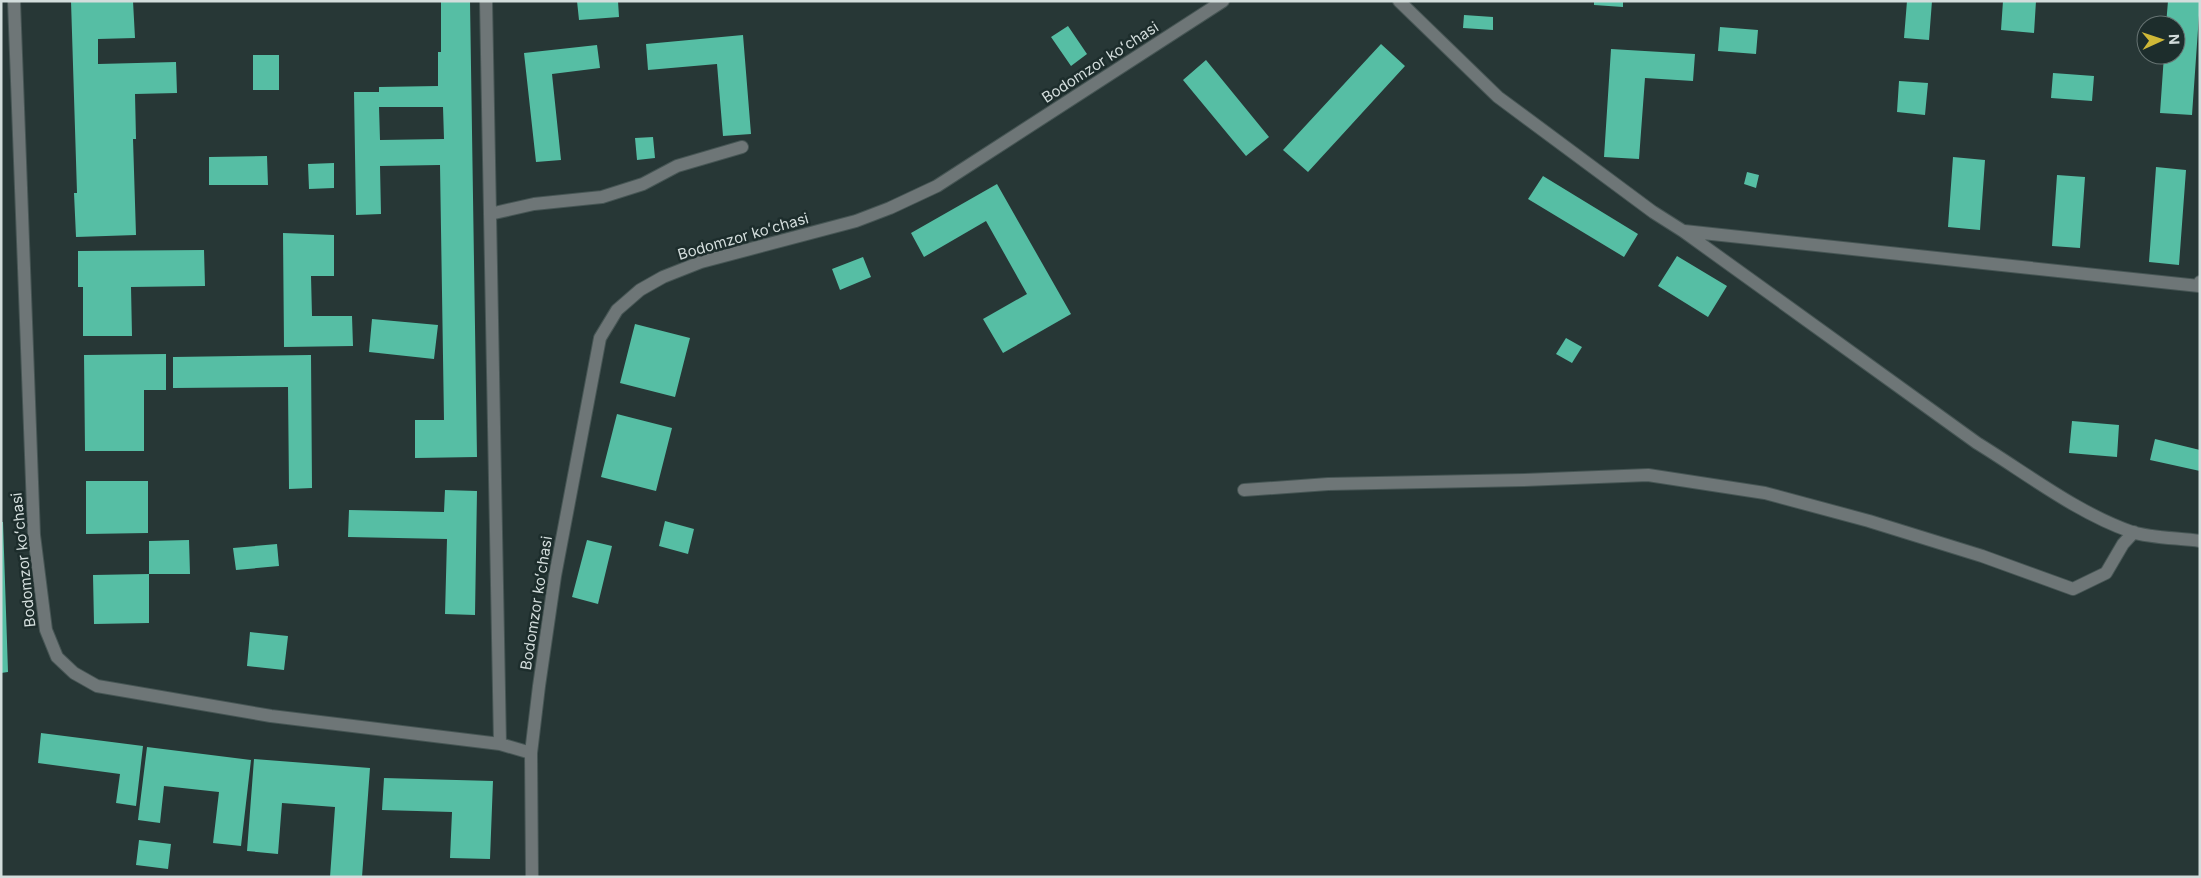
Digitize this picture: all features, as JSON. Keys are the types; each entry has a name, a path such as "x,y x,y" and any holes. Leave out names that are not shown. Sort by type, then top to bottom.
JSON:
{"street":[{"name":"Bodomzor koʻchasi","path":"14,1 34,535 46,630 57,657 74,673 97,686 271,716 500,744 531,753 538,686 555,576 600,338 617,310 640,290 671,274 701,262 856,221 890,208 937,186 1223,1"},
{"name":"Bodomzor koʻchasi","path":"486,1 500,744"},
{"path":"1399,1 1498,97 1653,212 1683,231 1977,443 2052,491 2102,520 2134,532 2200,541"},
{"path":"490,214 534,204 602,197 643,184 678,166 742,147"},
{"path":"1683,231 2199,286 2200,282"},
{"path":"1244,490 1328,484 1524,480 1648,475 1765,493 1793,500 1982,556 2073,589 2106,573 2123,544 2134,532"},
{"path":"531,753 532,877"}],"building":[{"path":"71,1 133,1 135,38 98,39 98,64 176,62 177,93 135,94 136,139 133,139 136,235 76,237 74,193 77,193"},
{"path":"441,1 470,1 477,457 415,458 415,420 444,420 440,165 380,166 381,214 356,215 354,92 379,92 379,87 438,86 438,52 441,52","holes":["379,107 443,107 444,139 380,140"]},
{"path":"577,1 618,1 619,17 579,20"},
{"path":"1594,1 1623,1 1623,7 1594,5"},
{"path":"1907,1 1932,1 1929,40 1904,38"},
{"path":"2003,1 2036,1 2034,33 2001,30"},
{"path":"2168,1 2200,1 2192,115 2160,113 2163,65 2186,65 2186,15 2167,15"},
{"path":"1464,15 1493,17 1493,30 1463,28"},
{"path":"1068,26 1087,54 1071,66 1051,37"},
{"path":"1720,27 1758,30 1756,54 1718,51"},
{"path":"743,35 751,134 723,136 717,64 648,70 646,44"},
{"path":"1381,44 1405,66 1308,172 1283,150"},
{"path":"597,45 600,68 552,74 561,160 536,162 524,53"},
{"path":"1611,49 1695,54 1693,81 1645,78 1639,159 1604,157"},
{"path":"253,55 279,55 279,90 253,90"},
{"path":"1206,60 1269,137 1246,156 1183,80"},
{"path":"2053,73 2094,76 2092,101 2051,98"},
{"path":"1899,81 1928,83 1925,115 1897,112"},
{"path":"653,137 655,158 637,160 635,138"},
{"path":"267,156 268,185 209,185 209,157"},
{"path":"1953,157 1985,160 1980,230 1948,227"},
{"path":"334,163 334,188 309,189 308,164"},
{"path":"2156,167 2186,170 2179,265 2149,262"},
{"path":"1747,172 1759,175 1756,188 1744,184"},
{"path":"2057,175 2085,177 2080,248 2052,246"},
{"path":"1543,176 1638,234 1624,257 1528,199"},
{"path":"997,184 1071,314 1003,353 983,319 1027,294 986,221 924,257 911,233"},
{"path":"283,233 334,235 334,276 311,276 312,316 352,316 353,346 284,347"},
{"path":"204,250 205,286 131,287 132,336 83,336 83,287 78,287 78,251"},
{"path":"1677,256 1727,286 1708,317 1658,286"},
{"path":"863,257 871,277 840,290 832,269"},
{"path":"372,319 438,325 434,359 369,352"},
{"path":"635,324 690,338 675,397 620,383"},
{"path":"1566,338 1582,347 1572,363 1556,354"},
{"path":"166,354 166,390 144,390 144,451 85,451 84,355"},
{"path":"311,355 312,488 289,489 288,387 173,388 173,357"},
{"path":"617,414 672,428 656,491 601,477"},
{"path":"2072,421 2119,425 2117,457 2069,453"},
{"path":"2155,439 2200,450 2200,471 2150,460"},
{"path":"86,481 148,481 148,533 86,534"},
{"path":"445,490 477,491 475,615 445,614 447,539 348,537 349,510 444,512"},
{"path":"665,521 694,529 688,554 659,546"},
{"path":"1,522 3,522 8,672 1,673"},
{"path":"189,540 190,574 149,574 149,541"},
{"path":"587,540 612,546 598,604 572,597"},
{"path":"277,544 279,566 236,570 233,548"},
{"path":"149,574 149,623 94,624 93,575"},
{"path":"250,632 288,636 284,670 247,666"},
{"path":"41,733 143,746 136,806 116,803 120,774 38,763"},
{"path":"147,747 251,760 241,846 213,843 219,792 164,786 160,823 138,820"},
{"path":"254,759 370,768 362,877 330,877 335,807 282,803 278,854 247,851"},
{"path":"384,778 493,781 490,859 450,858 452,812 382,810"},
{"path":"139,840 171,844 168,869 136,865"}]}
